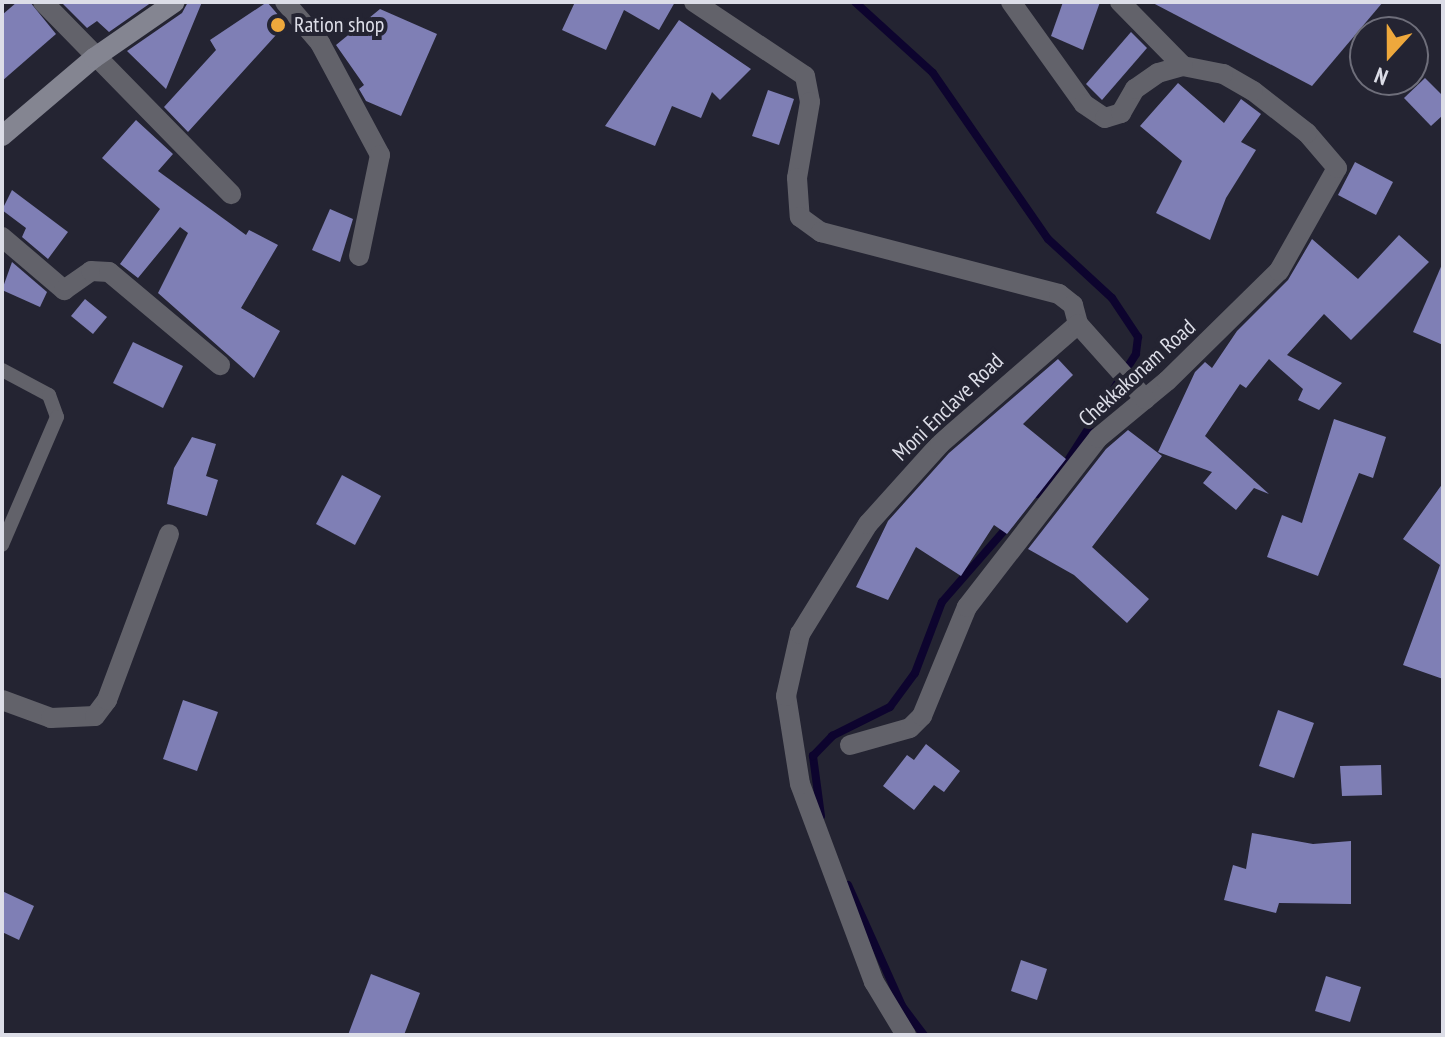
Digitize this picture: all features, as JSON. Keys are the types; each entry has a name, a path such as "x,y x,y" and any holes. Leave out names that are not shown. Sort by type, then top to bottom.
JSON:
{"main road":[{"path":"2,136 94,58 175,2"}],"street":[{"path":"43,2 94,58 172,127 231,194"},
{"path":"285,2 320,43 380,155 359,256"},
{"path":"694,2 805,76 810,102 797,178 800,217 844,239 1056,294 1073,305 1078,324 1145,399"},
{"path":"1011,2 1084,104 1105,118 1121,113 1135,89 1158,73 1183,66"},
{"path":"1120,2 1183,66"},
{"name":"Chekkakonam Road","path":"850,745 910,728 922,716 967,607 1098,438 1145,399 1279,271 1337,168 1307,133 1253,91 1223,74 1183,66"},
{"path":"2,237 64,290 91,271 109,272 220,365"},
{"name":"Moni Enclave Road","path":"906,1035 874,982 800,784 786,696 806,618 868,524 940,444 1078,324"},
{"path":"2,700 51,718 95,716 107,700 169,534"}],"lane":[{"path":"2,370 49,395 57,417 2,545"}],"building":[{"path":"17,2 30,2 56,34 2,81 2,15"},
{"path":"61,2 152,2 109,32 97,21 87,28"},
{"path":"188,2 202,2 166,89 127,51 182,13"},
{"path":"267,2 286,24 188,132 164,107 216,50 210,40"},
{"path":"575,2 675,2 659,30 624,10 606,50 562,30"},
{"path":"1063,2 1100,2 1083,50 1051,36"},
{"path":"1151,2 1383,2 1371,16 1349,16 1349,42 1312,86"},
{"path":"380,9 437,34 401,116 366,101 359,89 364,85 336,45"},
{"path":"679,20 751,69 720,100 712,92 701,118 672,106 655,146 605,126"},
{"path":"1131,32 1147,48 1102,100 1086,84"},
{"path":"1429,82 1443,96 1443,115 1431,126 1404,98 1429,96"},
{"path":"1178,83 1224,123 1241,99 1261,114 1241,142 1256,150 1226,198 1210,240 1156,213 1182,161 1140,126"},
{"path":"768,90 794,99 779,145 752,136"},
{"path":"136,120 173,154 158,171 246,235 249,230 278,245 241,308 280,331 254,378 158,293 188,233 180,227 138,278 120,264 160,209 102,158"},
{"path":"1355,162 1393,182 1376,215 1338,195"},
{"path":"12,190 68,232 48,259 22,237 26,228 2,210"},
{"path":"330,209 353,219 340,262 312,250"},
{"path":"1399,235 1429,262 1351,340 1324,314 1287,355 1342,383 1319,410 1298,400 1303,389 1269,359 1246,388 1240,384 1205,436 1269,494 1254,488 1236,510 1203,483 1212,472 1158,452 1195,372 1205,362 1212,368 1237,331 1288,280 1312,239 1358,279"},
{"path":"12,262 47,292 40,307 2,290"},
{"path":"1443,262 1443,345 1413,332"},
{"path":"85,299 107,317 93,334 71,316"},
{"path":"133,342 183,366 163,408 113,383"},
{"path":"1058,359 1073,375 1023,424 1066,459 1007,534 994,525 961,576 916,547 888,600 856,587 888,521 949,453"},
{"path":"1334,419 1386,437 1373,478 1359,473 1318,576 1267,557 1282,515 1302,523"},
{"path":"1128,430 1162,456 1092,547 1149,599 1127,623 1074,575 1028,549 1106,449"},
{"path":"192,437 216,444 206,476 218,480 207,516 167,504 174,468"},
{"path":"342,475 381,496 355,545 316,524"},
{"path":"1443,483 1443,679 1403,665 1440,565 1403,539"},
{"path":"183,700 218,712 197,771 163,759"},
{"path":"1278,710 1314,723 1294,778 1259,766"},
{"path":"926,744 960,771 944,792 934,785 914,810 883,786 907,755 914,760"},
{"path":"1381,765 1382,795 1342,796 1340,766"},
{"path":"1252,833 1313,844 1351,841 1351,904 1279,903 1276,913 1224,900 1233,865 1246,869"},
{"path":"2,891 34,906 19,940 2,932"},
{"path":"1021,960 1047,969 1037,1000 1011,991"},
{"path":"371,974 420,993 404,1035 348,1035"},
{"path":"1326,976 1361,987 1350,1022 1315,1011"}],"waterway":[{"path":"855,2 933,73 1048,239 1112,298 1138,337 1136,354 1067,462 1037,494"},
{"path":"821,816 813,756 832,736 890,707 915,673 942,602 1009,525"},
{"path":"848,885 902,1006 924,1035"}],"place":[{"name":"Ration shop","path":"278,25"}]}
